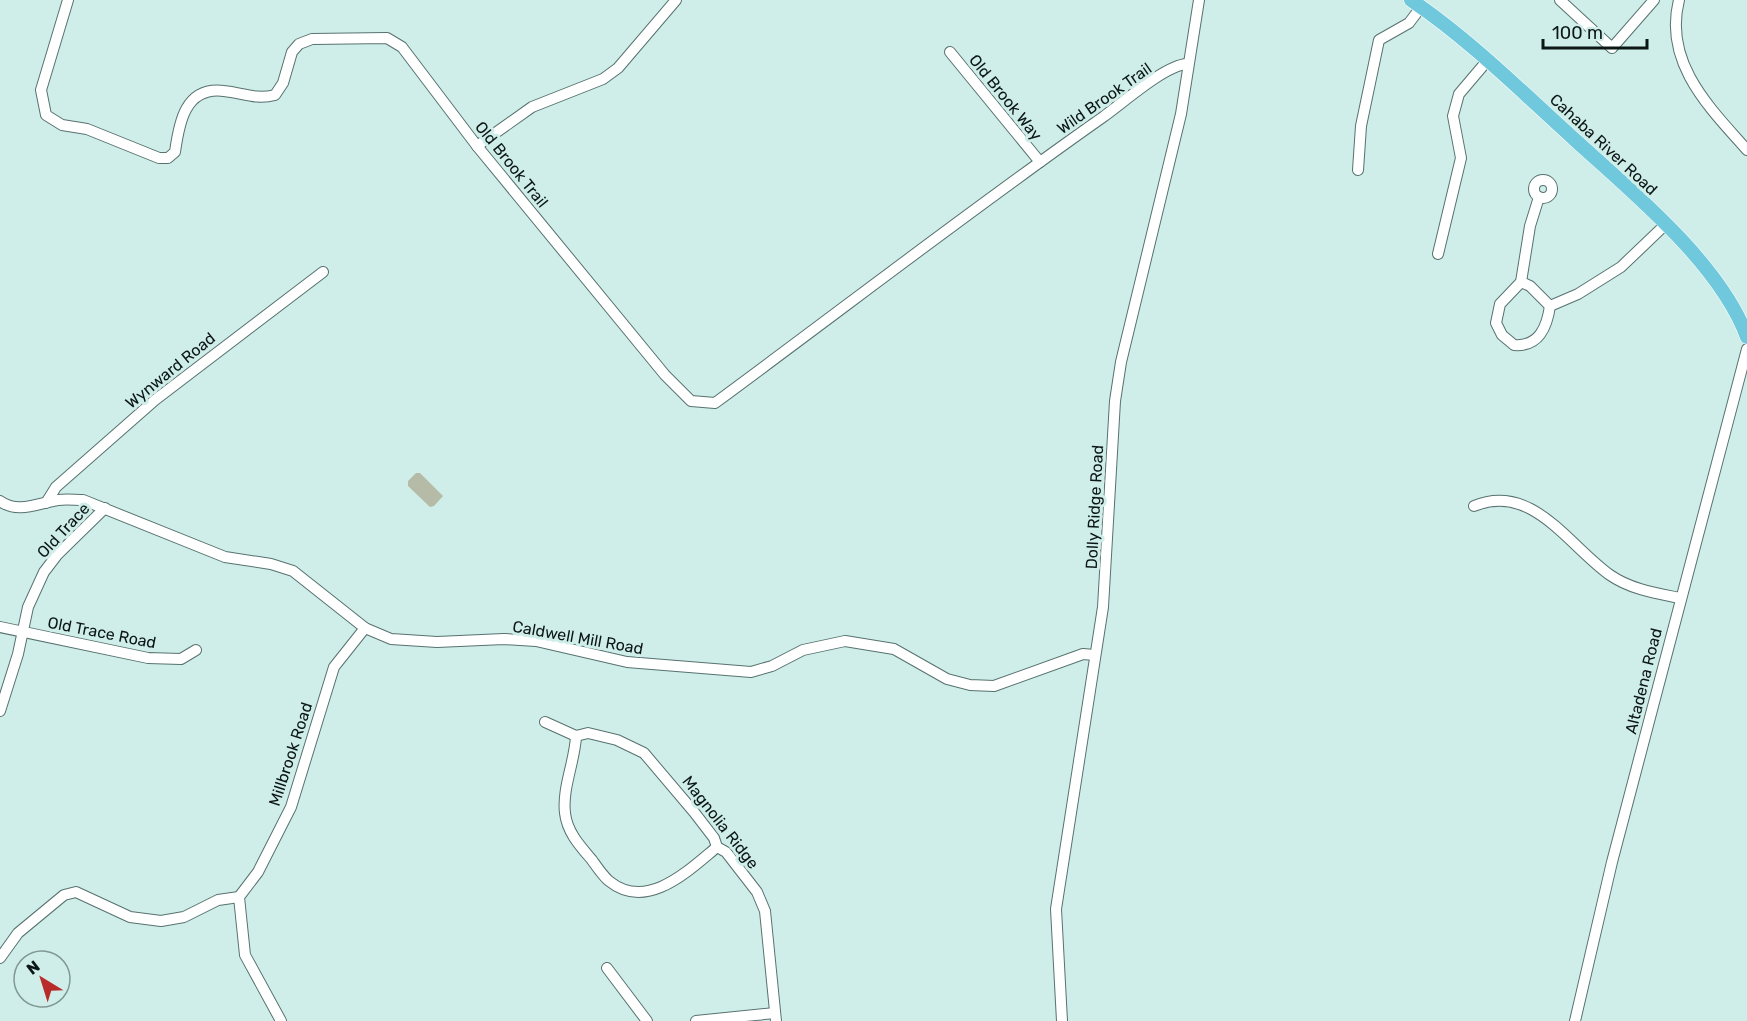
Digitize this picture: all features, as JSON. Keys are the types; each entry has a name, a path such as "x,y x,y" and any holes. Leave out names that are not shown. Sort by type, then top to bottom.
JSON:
{"main road":[{"name":"Cahaba River Road","path":"1416,3 1487,61 1666,224 1722,292 1747,337"}],"street":[{"name":"Old Brook Trail","path":"68,0 41,90 46,115 62,125 87,129 159,158 168,158 175,152 179,121 184,109 201,93 221,90 260,99 275,95 283,83 292,52 299,44 312,39 387,38 402,47 477,146 658,368 683,394 698,404 714,403 1040,162"},
{"path":"477,146 532,106 603,79 618,68 676,0"},
{"name":"Dolly Ridge Road","path":"1062,1021 1056,909 1103,607 1115,401 1121,362 1181,114 1188,71 1187,64 1199,0"},
{"path":"1560,0 1612,48 1654,0"},
{"path":"1679,0 1678,40 1692,84 1709,108 1747,150"},
{"path":"1358,170 1361,126 1380,40 1409,23 1416,3"},
{"name":"Old Brook Way","path":"950,52 1040,162"},
{"path":"1438,254 1461,158 1453,116 1459,94 1487,61"},
{"name":"Wild Brook Trail","path":"1040,162 1157,79 1180,64 1187,64"},
{"path":"1539,197 1530,225 1521,282 1500,304 1496,323 1507,341 1522,345 1540,336 1546,326 1550,306"},
{"path":"1550,306 1578,294 1621,267 1666,224"},
{"name":"Wynward Road","path":"46,503 56,487 155,400 323,272"},
{"path":"1521,282 1530,286 1550,306"},
{"name":"Altadena Road","path":"1575,1021 1594,931 1747,350"},
{"name":"Caldwell Mill Road","path":"0,501 5,504 29,507 83,500 225,557 271,564 292,571 364,628 391,639 536,641 627,662 751,672 772,666 803,650 845,641 894,649 947,679 970,685 1001,684 1083,654 1094,655"},
{"path":"1474,506 1489,500 1509,500 1525,506 1540,514 1611,576 1637,589 1680,598"},
{"name":"Old Trace","path":"0,711 28,607 44,572 57,555 105,508"},
{"name":"Old Trace Road","path":"0,627 148,658 181,659 196,650"},
{"name":"Millbrook Road","path":"238,897 258,872 291,807 334,667 364,628"},
{"name":"Magnolia Ridge","path":"545,722 576,736 588,734 617,740 644,753 694,812 714,838 717,847 726,852 757,892 765,911 776,1017"},
{"path":"576,736 565,814 573,838 609,881 625,889 641,892 658,889 677,879 717,847"},
{"path":"0,958 18,933 64,895 76,892 130,916 160,921 184,917 218,900 238,897 243,914 241,939 245,955 281,1021"},
{"path":"607,968 647,1021"},
{"path":"696,1021 776,1017"}],"green space":[{"path":"416,473 420,473 443,496 434,506 430,507 408,486 408,481"}]}
